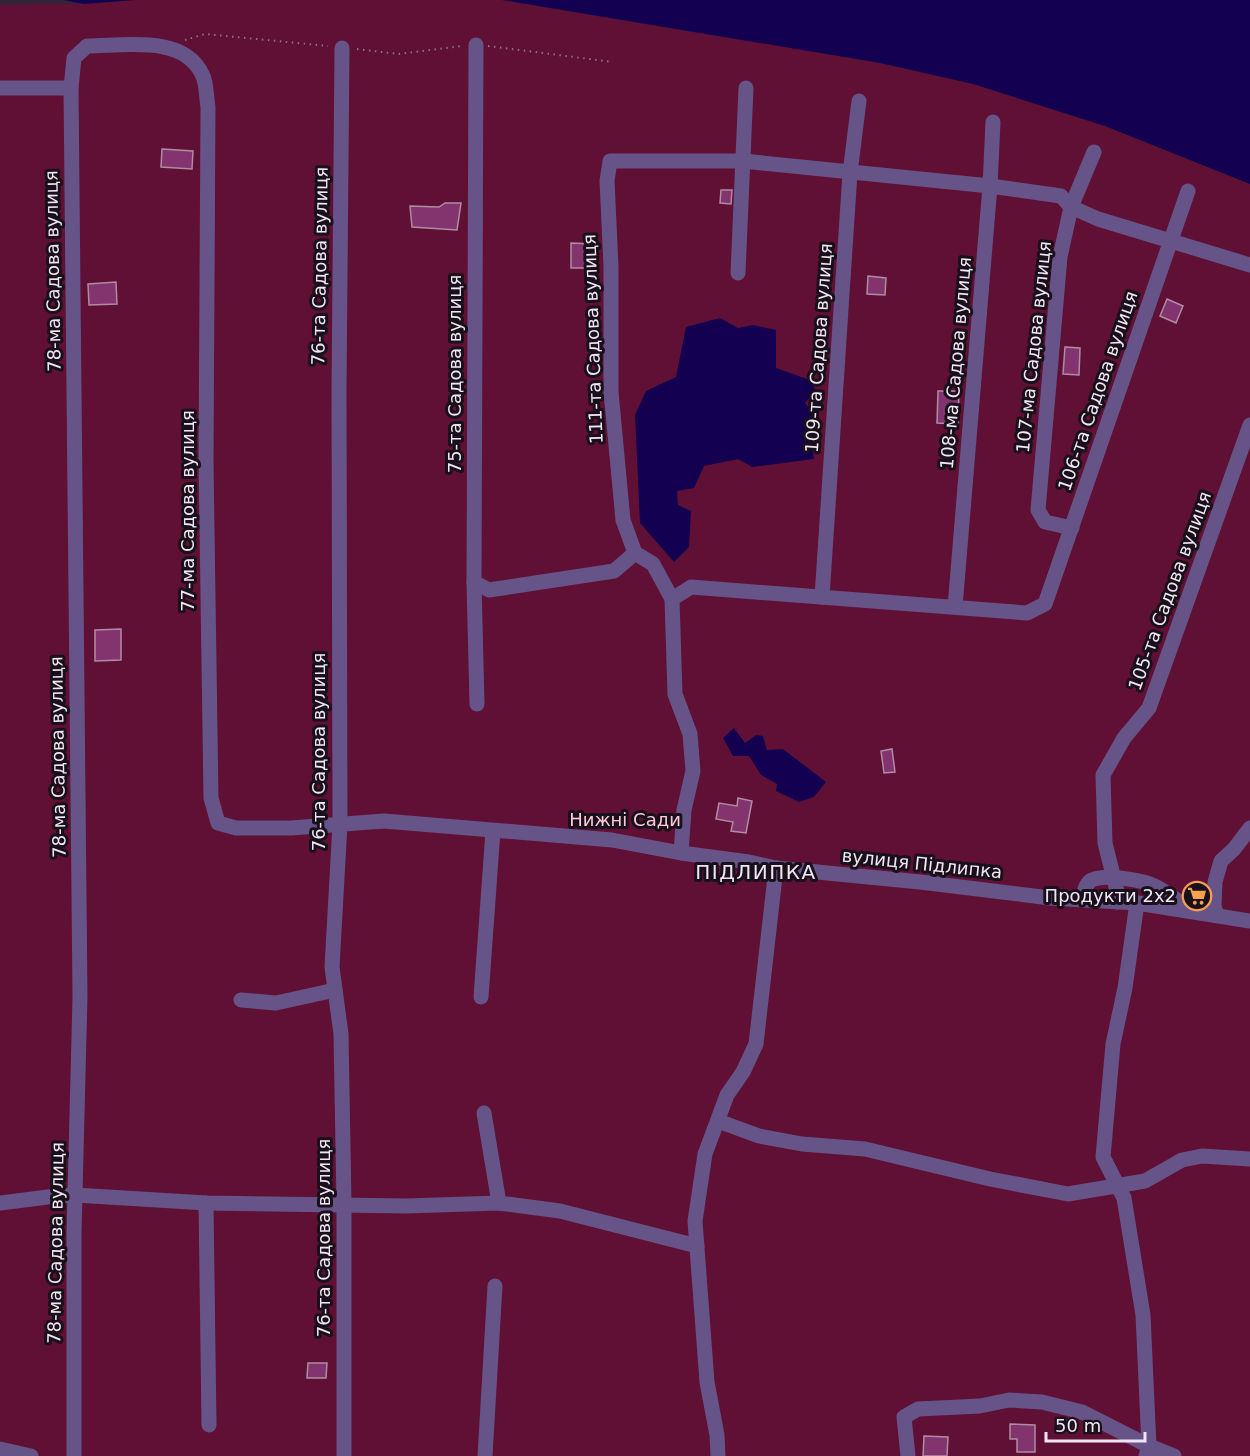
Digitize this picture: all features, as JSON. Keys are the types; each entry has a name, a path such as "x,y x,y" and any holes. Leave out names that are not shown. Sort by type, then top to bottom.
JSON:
{"street":[{"name":"77-ма Садова вулиця","path":"74,58 87,46 161,45 188,56 203,75 208,107 206,462 210,798 218,823 236,828 291,828 340,824"},
{"name":"75-та Садова вулиця","path":"477,45 474,582 477,704"},
{"name":"76-та Садова вулиця","path":"342,48 339,390 340,824 332,967 341,1034 344,1456"},
{"name":"78-ма Садова вулиця","path":"74,58 71,88 80,997 75,1195 74,1456"},
{"path":"0,88 71,88"},
{"path":"738,273 746,88"},
{"name":"109-та Садова вулиця","path":"822,597 850,173 859,101"},
{"name":"108-ма Садова вулиця","path":"954,607 990,186 993,122"},
{"name":"107-ма Садова вулиця","path":"1072,528 1045,522 1038,510 1060,257 1071,207 1094,152"},
{"name":"111-та Садова вулиця","path":"681,853 684,810 693,771 690,734 675,694 672,599 653,564 635,553 623,520 611,392 611,266 607,181 610,161 743,161"},
{"path":"743,161 990,186 1061,196 1071,207 1098,219 1250,265"},
{"name":"106-та Садова вулиця","path":"954,607 1027,613 1046,604 1188,191"},
{"name":"105-та Садова вулиця","path":"1117,902 1114,878 1105,843 1103,775 1124,738 1149,708 1250,425"},
{"path":"474,582 489,590 614,571 635,553"},
{"path":"672,599 691,587 954,607"},
{"name":"вулиця Підлипка","path":"340,824 384,821 612,840 776,868 1050,898 1137,903 1250,921"},
{"path":"1217,915 1214,906 1215,882 1221,861 1234,849 1250,828"},
{"path":"481,997 493,831"},
{"path":"718,1456 717,1435 707,1382 695,1221 705,1154 727,1095 743,1072 756,1044 776,868"},
{"path":"1084,900 1087,883 1096,878 1114,878 1139,881 1155,886 1193,911"},
{"path":"1137,903 1125,988 1113,1044 1103,1157 1124,1198 1143,1315 1148,1386 1148,1451"},
{"path":"241,1000 276,1004 335,990"},
{"path":"484,1113 499,1203"},
{"path":"718,1121 759,1136 802,1144 865,1149 990,1179 1068,1194 1145,1181 1182,1160 1202,1156 1250,1159"},
{"path":"0,1203 75,1195 206,1203 406,1206 499,1203 560,1211 697,1246"},
{"path":"206,1203 209,1425"},
{"path":"485,1456 495,1286"},
{"path":"908,1456 904,1417 918,1409 980,1406 1009,1400 1042,1402 1082,1413 1148,1451 1174,1456"},
{"path":"0,1449 31,1456"}],"path":[{"path":"183,40 205,34 398,54 477,45 613,63"}],"green space":[{"name":"Нижні Сади","path":"135,0 502,0 767,43 880,63 973,84 1105,126 1250,184 1250,1456 0,1456 0,5 84,4"}],"shaded area":[{"path":"63,0 135,0 84,4"},
{"path":"502,0 1250,0 1250,184 1105,126 973,84 880,63"},
{"path":"720,318 738,328 753,325 776,330 776,368 807,379 816,390 805,403 816,416 811,440 814,459 752,467 738,459 704,466 694,488 677,491 678,505 691,511 689,547 674,562 640,523 635,415 646,391 676,377 686,327"},
{"path":"734,728 745,743 756,735 763,736 767,750 783,749 826,782 814,797 799,802 776,791 777,784 761,775 749,756 733,756 723,738"}],"building":[{"path":"162,149 193,151 192,169 161,167"},
{"path":"721,190 732,190 731,204 720,203"},
{"path":"445,203 461,203 457,230 412,227 410,206 439,207"},
{"path":"571,243 596,244 596,268 571,268"},
{"path":"868,276 886,278 885,295 867,294"},
{"path":"116,282 117,304 89,305 88,284"},
{"path":"1167,299 1183,306 1176,323 1160,316"},
{"path":"1065,347 1080,348 1079,375 1063,374"},
{"path":"938,391 959,391 958,424 937,423"},
{"path":"121,629 121,660 95,661 95,630"},
{"path":"892,749 895,772 884,773 881,751"},
{"path":"738,798 752,801 746,833 731,831 733,822 716,819 719,803 737,806"},
{"path":"308,1363 327,1363 326,1378 307,1378"},
{"path":"1010,1424 1035,1425 1035,1452 1017,1452 1017,1439 1010,1439"},
{"path":"924,1436 948,1437 947,1456 923,1456"}],"place":[{"name":"Продукти 2х2","path":"1197,896"}],"district":[{"name":"ПІДЛИПКА","path":"756,872"}]}
